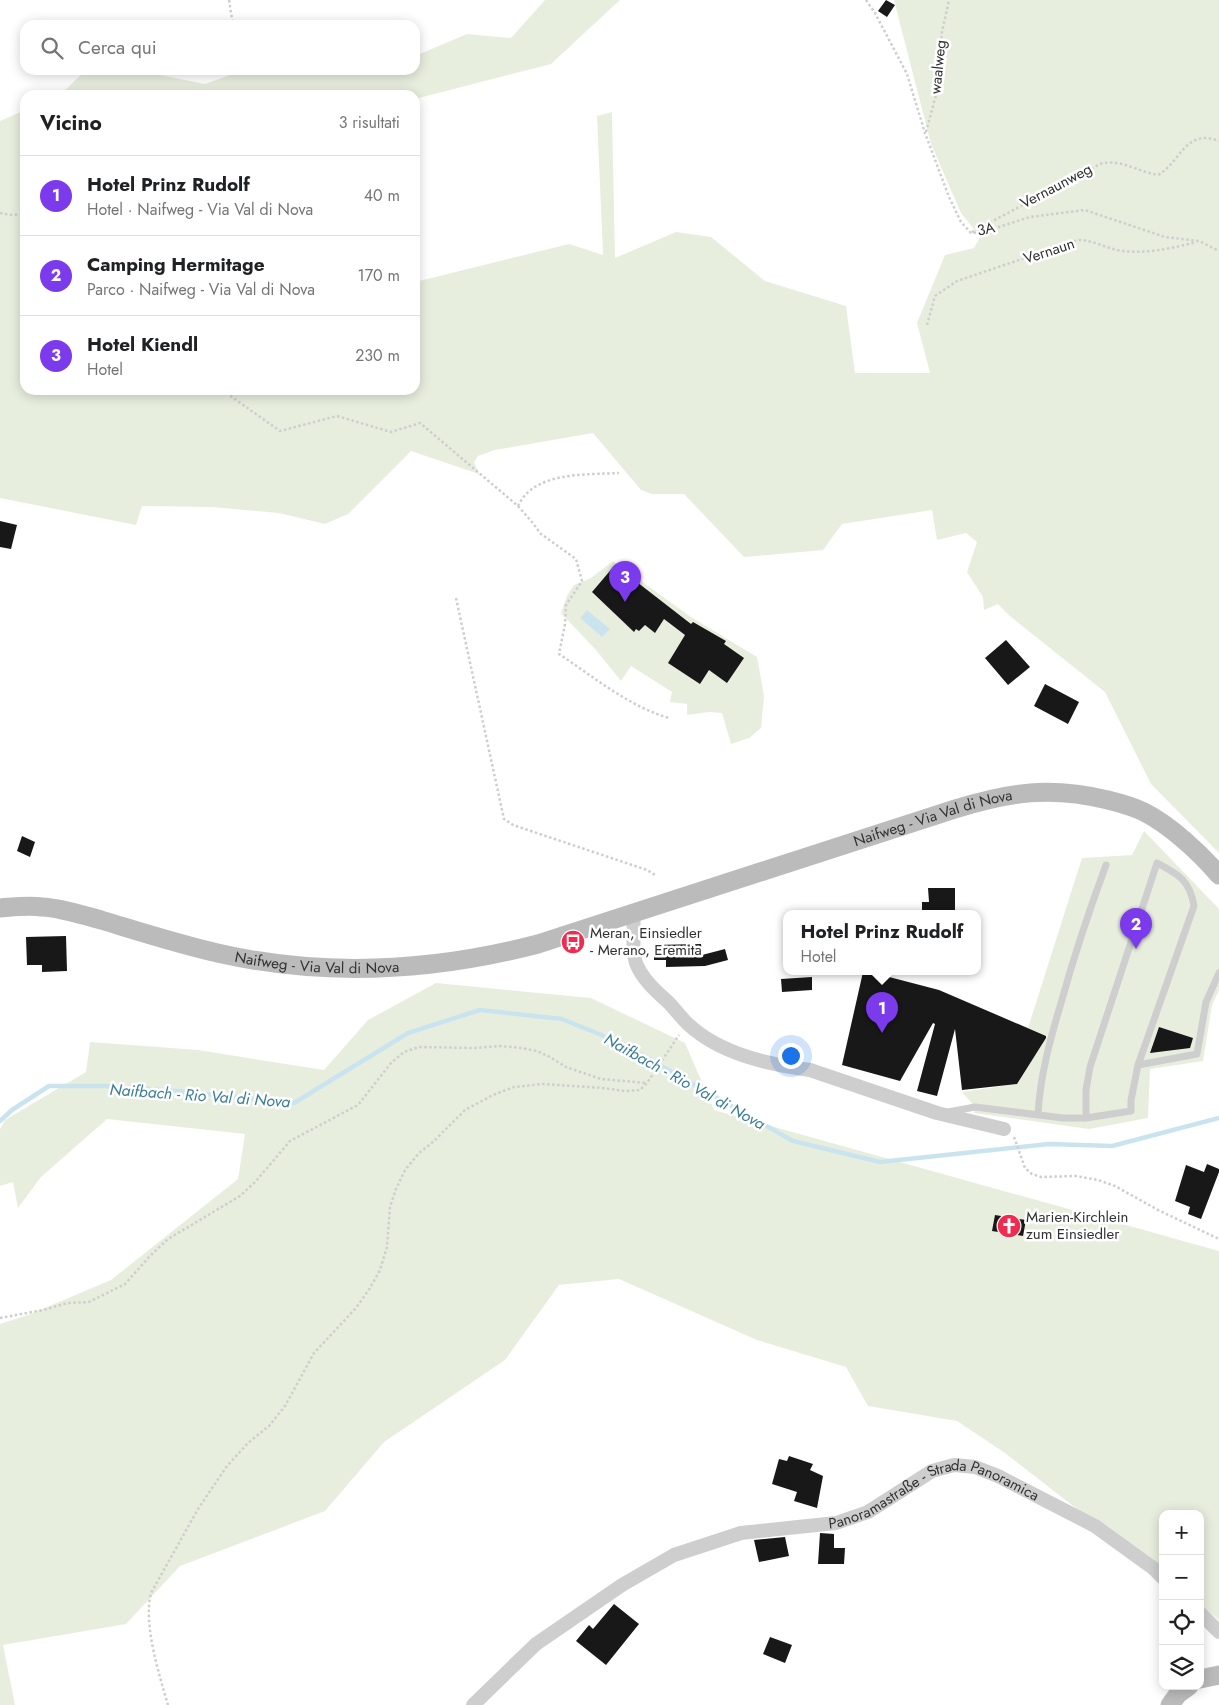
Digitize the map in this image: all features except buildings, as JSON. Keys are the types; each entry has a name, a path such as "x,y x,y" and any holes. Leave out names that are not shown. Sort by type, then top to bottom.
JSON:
{"main road":[{"name":"Naifweg - Via Val di Nova","path":"0,908 42,906 72,912 221,954 261,961 331,968 400,968 463,961 501,954 538,944 989,798 1025,792 1063,791 1118,802 1144,812 1176,834 1207,861 1219,875"},
{"path":"1204,1678 1219,1675"},
{"path":"1170,1705 1178,1694 1184,1690"}],"street":[{"path":"633,913 636,963 642,973 688,1024 715,1044 743,1055 789,1067 810,1070 938,1113 1009,1134"},
{"name":"Panoramastraße - Strada Panoramica","path":"473,1705 536,1644 622,1585 674,1555 741,1533 836,1524 868,1512 932,1471 954,1465 975,1467 998,1476 1095,1526 1159,1574"},
{"path":"1204,1618 1219,1632"}],"lane":[{"path":"938,1113 976,1107 1062,1118 1086,1118 1131,1111 1131,1100 1138,1065 1194,906 1193,895 1180,875 1157,863 1090,1067 1086,1090 1086,1118"},
{"path":"1038,1114 1040,1090 1048,1048 1078,943 1106,865"},
{"path":"1138,1065 1197,1054 1206,1002 1219,973"}],"path":[{"path":"229,0 233,20"},
{"name":"3A","path":"866,0 875,13 907,74 925,133 953,206 961,222 971,233 983,232 1030,217 1086,210 1165,236 1199,241 1219,251"},
{"name":"waalweg","path":"925,133 936,95 942,32 950,0"},
{"name":"Vernaunweg","path":"971,233 999,216 1100,164 1109,161 1122,163 1158,175 1167,170 1189,142 1208,138 1219,141"},
{"path":"0,213 20,214"},
{"name":"Vernaun","path":"927,325 934,296 957,281 1078,240 1087,240 1123,251 1169,250 1199,241"},
{"path":"229,395 280,430 336,416 390,432 420,423 518,506 541,534 576,559 582,582 566,605 565,624 559,654 630,702 654,714 669,718"},
{"path":"518,506 522,497 538,485 562,476 619,473"},
{"path":"456,598 504,819 513,825 647,870 655,875"},
{"path":"168,1705 160,1678 149,1618 148,1604 151,1593 198,1509 227,1466 248,1443 269,1426 285,1406 314,1353 356,1308 370,1288 380,1270 387,1247 390,1207 405,1170 418,1154 465,1110 492,1095 514,1087 543,1084 603,1088 625,1092 640,1090 647,1083 672,1043"},
{"path":"0,1318 43,1310 66,1303 89,1302 125,1284 168,1239 240,1196 256,1181 290,1141 358,1106 391,1063 404,1052 419,1047 474,1048 500,1046 521,1048 550,1056 566,1067 601,1079 647,1083"},
{"path":"1009,1134 1025,1168 1032,1174 1041,1177 1076,1176 1098,1180 1115,1186 1158,1210 1219,1238"}],"green space":[{"path":"545,0 620,0 551,64 420,98 420,90 65,90 81,75 160,75 205,84 230,75 420,75 420,54 467,34 511,38"},
{"path":"894,0 1219,0 1219,853 1151,784 1105,692 1011,617 998,604 984,610 983,597 967,572 977,542 966,533 937,540 932,510 842,524 823,550 744,557 684,494 652,494 641,490 593,433 495,450 478,456 474,462 479,474 411,451 348,514 325,524 279,513 211,507 142,506 136,525 0,498 0,121 20,112 20,395 420,395 420,281 569,244 603,255 597,116 612,112 615,258 676,232 711,237 765,281 846,306 855,373 930,373 917,323 945,255 974,248 980,237 961,213 931,144"},
{"path":"613,561 691,617 757,657 764,696 761,728 749,738 731,744 722,713 709,712 687,715 687,704 670,702 672,692 631,666 621,681 596,650 561,613 567,596 574,585 591,578"},
{"path":"1144,831 1219,909 1219,990 1212,1005 1203,1061 1150,1069 1148,1118 1089,1129 974,1113 975,1107 962,1092 1017,1084 1047,1036 1028,1028 1082,858 1132,855"},
{"path":"436,983 591,998 685,1043 714,1110 1219,1251 1219,1620 1204,1608 1204,1510 1159,1510 1159,1573 1005,1453 957,1421 868,1406 846,1367 757,1340 619,1279 559,1285 505,1360 384,1442 325,1511 180,1566 126,1624 3,1645 15,1705 0,1705 0,1324 28,1315 111,1280 238,1179 245,1134 107,1119 41,1177 18,1208 13,1182 0,1186 0,1129 5,1120 86,1072 90,1042 198,1050 324,1070 368,1020"}],"water":[{"path":"587,610 610,629 602,637 580,618"}],"waterway":[{"name":"Naifbach - Rio Val di Nova","path":"0,1121 12,1110 49,1086 105,1086 294,1103 408,1033 480,1010 562,1019 621,1043 793,1141 880,1162 1049,1144 1112,1146 1219,1118"}],"place":[{"name":"Hotel Kiendl","path":"625,602"},
{"name":"Meran, Einsiedler - Merano, Eremita","path":"573,942"},
{"name":"Camping Hermitage","path":"1136,949"},
{"name":"Hotel Prinz Rudolf","path":"882,1033"},
{"name":"Marien-Kirchlein zum Einsiedler","path":"1009,1226"}]}
